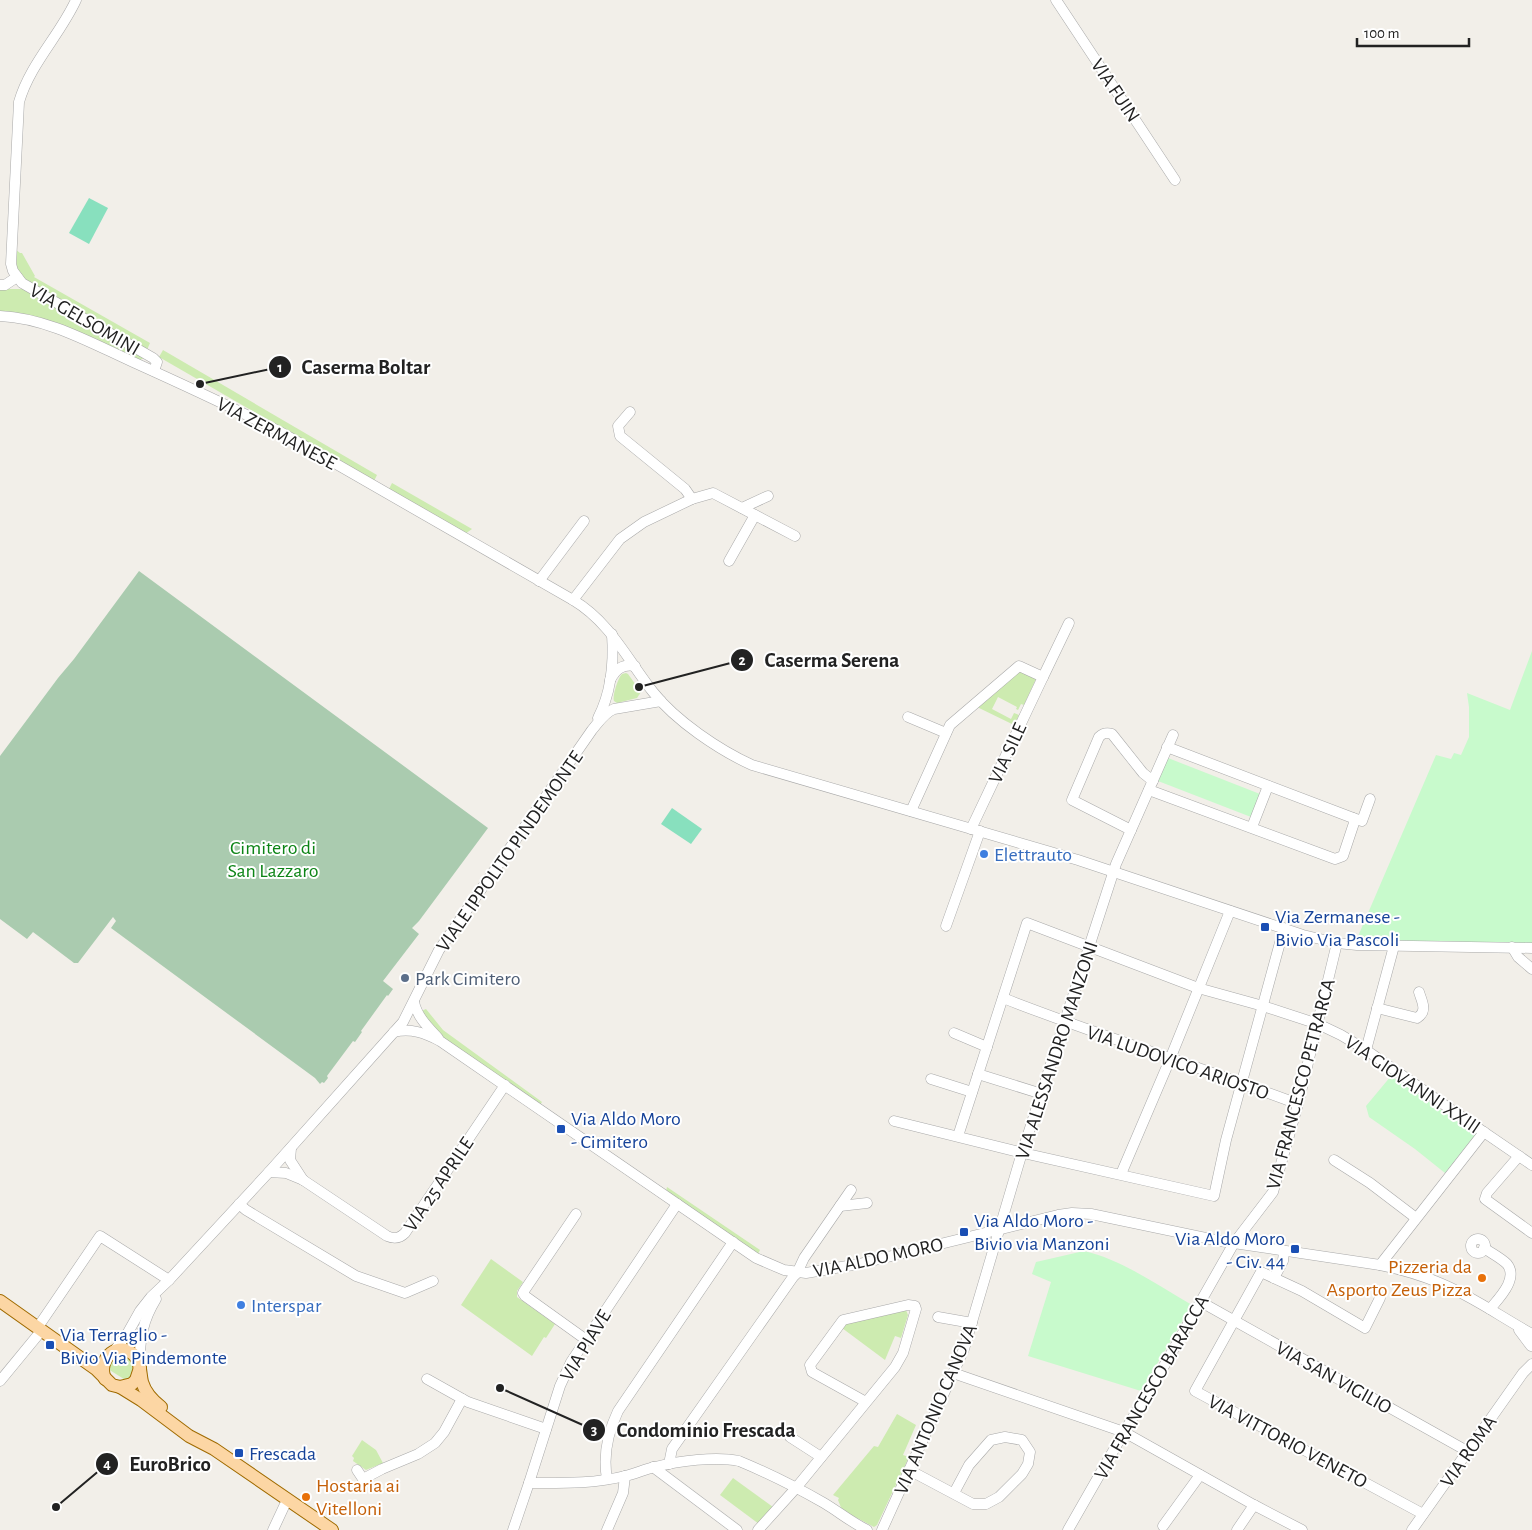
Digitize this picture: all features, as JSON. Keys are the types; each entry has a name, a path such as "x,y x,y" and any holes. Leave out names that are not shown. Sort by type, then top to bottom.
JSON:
{"main road":[{"path":"0,1301 96,1369 112,1385 126,1387 132,1384 139,1374 139,1365"},
{"path":"43,1331 90,1356 125,1350 131,1353 139,1365 142,1382 150,1397 158,1405 214,1449 332,1530"},
{"path":"105,1379 102,1368 105,1358 111,1353"},
{"path":"120,1387 141,1400 189,1436 214,1449"}],"street":[{"name":"VIA GELSOMINI","path":"76,0 67,19 26,82 19,102 11,259 13,271 22,283 149,356 149,369"},
{"name":"VIA FUIN","path":"1056,0 1176,180"},
{"path":"0,285 6,285 17,277"},
{"name":"VIA ZERMANESE","path":"0,316 28,319 51,326 241,412 284,434 573,600 593,613 612,633 661,701 676,715 718,746 752,765 1114,872 1230,911 1337,943 1394,946 1532,948"},
{"path":"630,412 618,426 620,436 685,489 692,499"},
{"path":"573,600 620,539 644,522 692,499 713,493 795,536"},
{"path":"742,508 768,496"},
{"path":"729,561 754,515"},
{"path":"539,581 584,521"},
{"name":"VIA SILE","path":"946,926 975,830 1069,623"},
{"name":"VIALE IPPOLITO PINDEMONTE","path":"592,730 605,704 612,656 612,633"},
{"path":"609,682 619,668 626,665 635,666"},
{"path":"911,811 950,725 1020,666 1043,677"},
{"name":"VIALE IPPOLITO PINDEMONTE","path":"111,1353 126,1336 140,1311 151,1297 291,1148 406,1018 439,950 592,730 611,710 661,701"},
{"path":"908,717 946,733"},
{"path":"1131,830 1072,800 1099,738 1103,733 1112,734 1151,785 1252,828 1336,859 1343,856 1354,823 1353,818"},
{"name":"VIA ALESSANDRO MANZONI","path":"1000,1229 1064,1022 1114,872 1173,735"},
{"path":"1167,747 1362,821 1370,799"},
{"path":"1252,828 1268,786"},
{"path":"1121,1174 1230,911"},
{"name":"VIA GIOVANNI XXIII","path":"1003,998 1027,923 1198,988 1318,1024 1366,1050 1532,1165"},
{"path":"894,1121 1023,1153 1214,1196 1226,1140 1284,928"},
{"name":"VIA FRANCESCO PETRARCA","path":"1234,1243 1273,1192 1298,1104 1337,943"},
{"path":"1366,1050 1394,946"},
{"path":"1512,947 1518,957 1532,969"},
{"path":"1377,1008 1417,1018 1422,1014 1424,1008 1419,992"},
{"path":"958,1136 1003,998"},
{"name":"VIA LUDOVICO ARIOSTO","path":"1003,998 1064,1022 1298,1104"},
{"path":"414,1002 422,1020 440,1040"},
{"path":"422,1020 416,1016 406,1018 406,1026 440,1040"},
{"path":"394,1032 413,1030"},
{"path":"954,1033 987,1048"},
{"name":"VIA ALDO MORO","path":"440,1040 733,1242 765,1263 784,1270 806,1273 859,1264 1058,1215 1083,1213 1234,1243 1400,1269 1441,1283 1532,1334"},
{"path":"978,1074 1042,1094"},
{"path":"931,1079 972,1092"},
{"name":"VIA 25 APRILE","path":"269,1172 286,1173 303,1180 387,1236 401,1238 505,1085"},
{"path":"1380,1265 1484,1132"},
{"name":"VIA 25 APRILE","path":"291,1148 290,1160 303,1180"},
{"path":"1519,1156 1487,1193 1485,1198 1532,1234"},
{"path":"1334,1160 1370,1183 1416,1218"},
{"path":"669,1464 672,1449 792,1277 797,1273 804,1258 851,1190"},
{"path":"840,1206 868,1203"},
{"path":"239,1204 356,1276 405,1294 433,1281"},
{"name":"VIA PIAVE","path":"513,1530 564,1375 585,1339 677,1204"},
{"path":"576,1214 523,1294 585,1339"},
{"name":"VIA ANTONIO CANOVA","path":"882,1530 964,1349 1000,1229"},
{"path":"0,1381 43,1331 100,1236 169,1280"},
{"path":"607,1479 607,1441 618,1411 733,1242"},
{"name":"VIA FRANCESCO BARACCA","path":"1068,1530 1234,1243"},
{"path":"1484,1248 1506,1264 1510,1270 1509,1282 1505,1290 1490,1309"},
{"path":"1284,1251 1283,1262 1274,1278 1365,1328 1380,1298"},
{"name":"VIA VITTORIO VENETO","path":"1274,1278 1261,1272 1195,1391 1424,1514"},
{"name":"VIALE IPPOLITO PINDEMONTE","path":"139,1365 143,1325 147,1314 169,1280"},
{"name":"VIA SAN VIGILIO","path":"1201,1302 1467,1451"},
{"path":"758,1530 796,1488 895,1367 903,1352 916,1310 915,1306 908,1304 843,1320 810,1365 812,1372 866,1402"},
{"path":"938,1316 972,1323"},
{"name":"VIA ALDO MORO","path":"1511,1323 1532,1346"},
{"name":"VIA ROMA","path":"1523,1373 1532,1346"},
{"name":"VIA ROMA","path":"1412,1530 1523,1373 1532,1364"},
{"path":"1523,1373 1532,1381"},
{"path":"952,1374 1124,1432 1302,1530"},
{"path":"427,1379 462,1399 546,1429"},
{"path":"357,1470 363,1478 425,1450 440,1439 462,1399"},
{"path":"790,1437 821,1457"},
{"path":"909,1470 973,1504 986,1504 999,1497 1022,1474 1028,1464 1030,1452 1022,1440 1005,1437 991,1440 970,1465 954,1493"},
{"path":"529,1483 567,1483 607,1479 669,1464 721,1458 731,1459 796,1488 826,1504 852,1523 867,1530"},
{"path":"653,1467 737,1530"},
{"path":"1163,1526 1200,1475"},
{"path":"607,1530 623,1493 625,1476"},
{"path":"272,1530 287,1500"},
{"path":"1237,1530 1254,1505"}],"green space":[{"path":"89,198 108,208 89,244 69,233"},
{"path":"15,249 22,253 34,277 150,343 147,350 24,279 17,268"},
{"path":"22,287 144,358 140,360 89,336 37,317 0,311 0,289 21,289"},
{"path":"163,350 377,475 374,481 159,357"},
{"path":"392,483 472,529 465,534 389,489"},
{"name":"Cimitero di San Lazzaro","path":"139,571 488,828 412,928 419,934 383,981 393,989 361,1031 355,1042 353,1041 327,1076 328,1078 324,1083 320,1084 315,1078 111,928 116,921 113,917 78,963 74,963 33,932 27,939 0,919 0,756"},
{"path":"1532,651 1532,943 1356,941 1436,755 1451,759 1454,753 1461,755 1469,737 1467,693 1510,710"},
{"path":"1022,671 1036,679 1024,705 1021,704 1018,710 1016,709 1017,707 998,697 992,709 1011,719 1014,713 1019,715 1014,725 977,707 1018,673"},
{"path":"626,673 641,692 637,698 617,703 614,701 616,687 620,676"},
{"path":"1168,758 1260,794 1251,817 1158,781"},
{"path":"672,808 702,829 691,844 661,824"},
{"path":"426,1009 443,1030 542,1102 540,1105 441,1036 419,1012"},
{"path":"1391,1076 1476,1134 1445,1173 1415,1149 1369,1117 1366,1106"},
{"path":"667,1187 760,1250 758,1254 666,1191"},
{"path":"1084,1251 1112,1260 1126,1267 1192,1305 1141,1391 1028,1356 1051,1282 1032,1274 1036,1262"},
{"path":"491,1259 523,1282 517,1291 517,1297 555,1324 532,1356 461,1305"},
{"path":"906,1310 908,1315 901,1338 895,1336 885,1360 842,1328 847,1323"},
{"path":"123,1355 130,1359 134,1366 127,1381 108,1369 113,1359"},
{"path":"897,1414 916,1425 903,1455 909,1457 877,1525 874,1527 842,1510 839,1498 833,1495 874,1446 878,1447"},
{"path":"362,1440 376,1450 383,1463 366,1470 353,1461 354,1458 352,1456"},
{"path":"733,1478 773,1507 759,1524 720,1495"}],"place":[{"name":"Caserma Boltar","path":"200,384"},
{"name":"Caserma Serena","path":"639,687"},
{"name":"Elettrauto","path":"984,854"},
{"name":"Via Zermanese - Bivio Via Pascoli","path":"1265,927"},
{"name":"Park Cimitero","path":"405,978"},
{"name":"Via Aldo Moro - Cimitero","path":"561,1129"},
{"name":"Via Aldo Moro - Bivio via Manzoni","path":"964,1232"},
{"name":"Via Aldo Moro - Civ. 44","path":"1295,1249"},
{"name":"Pizzeria da Asporto Zeus Pizza","path":"1482,1278"},
{"name":"Interspar","path":"241,1305"},
{"name":"Via Terraglio - Bivio Via Pindemonte","path":"50,1345"},
{"name":"Condominio Frescada","path":"500,1388"},
{"name":"Frescada","path":"239,1453"},
{"name":"Hostaria ai Vitelloni","path":"306,1497"},
{"name":"EuroBrico","path":"56,1507"}]}
